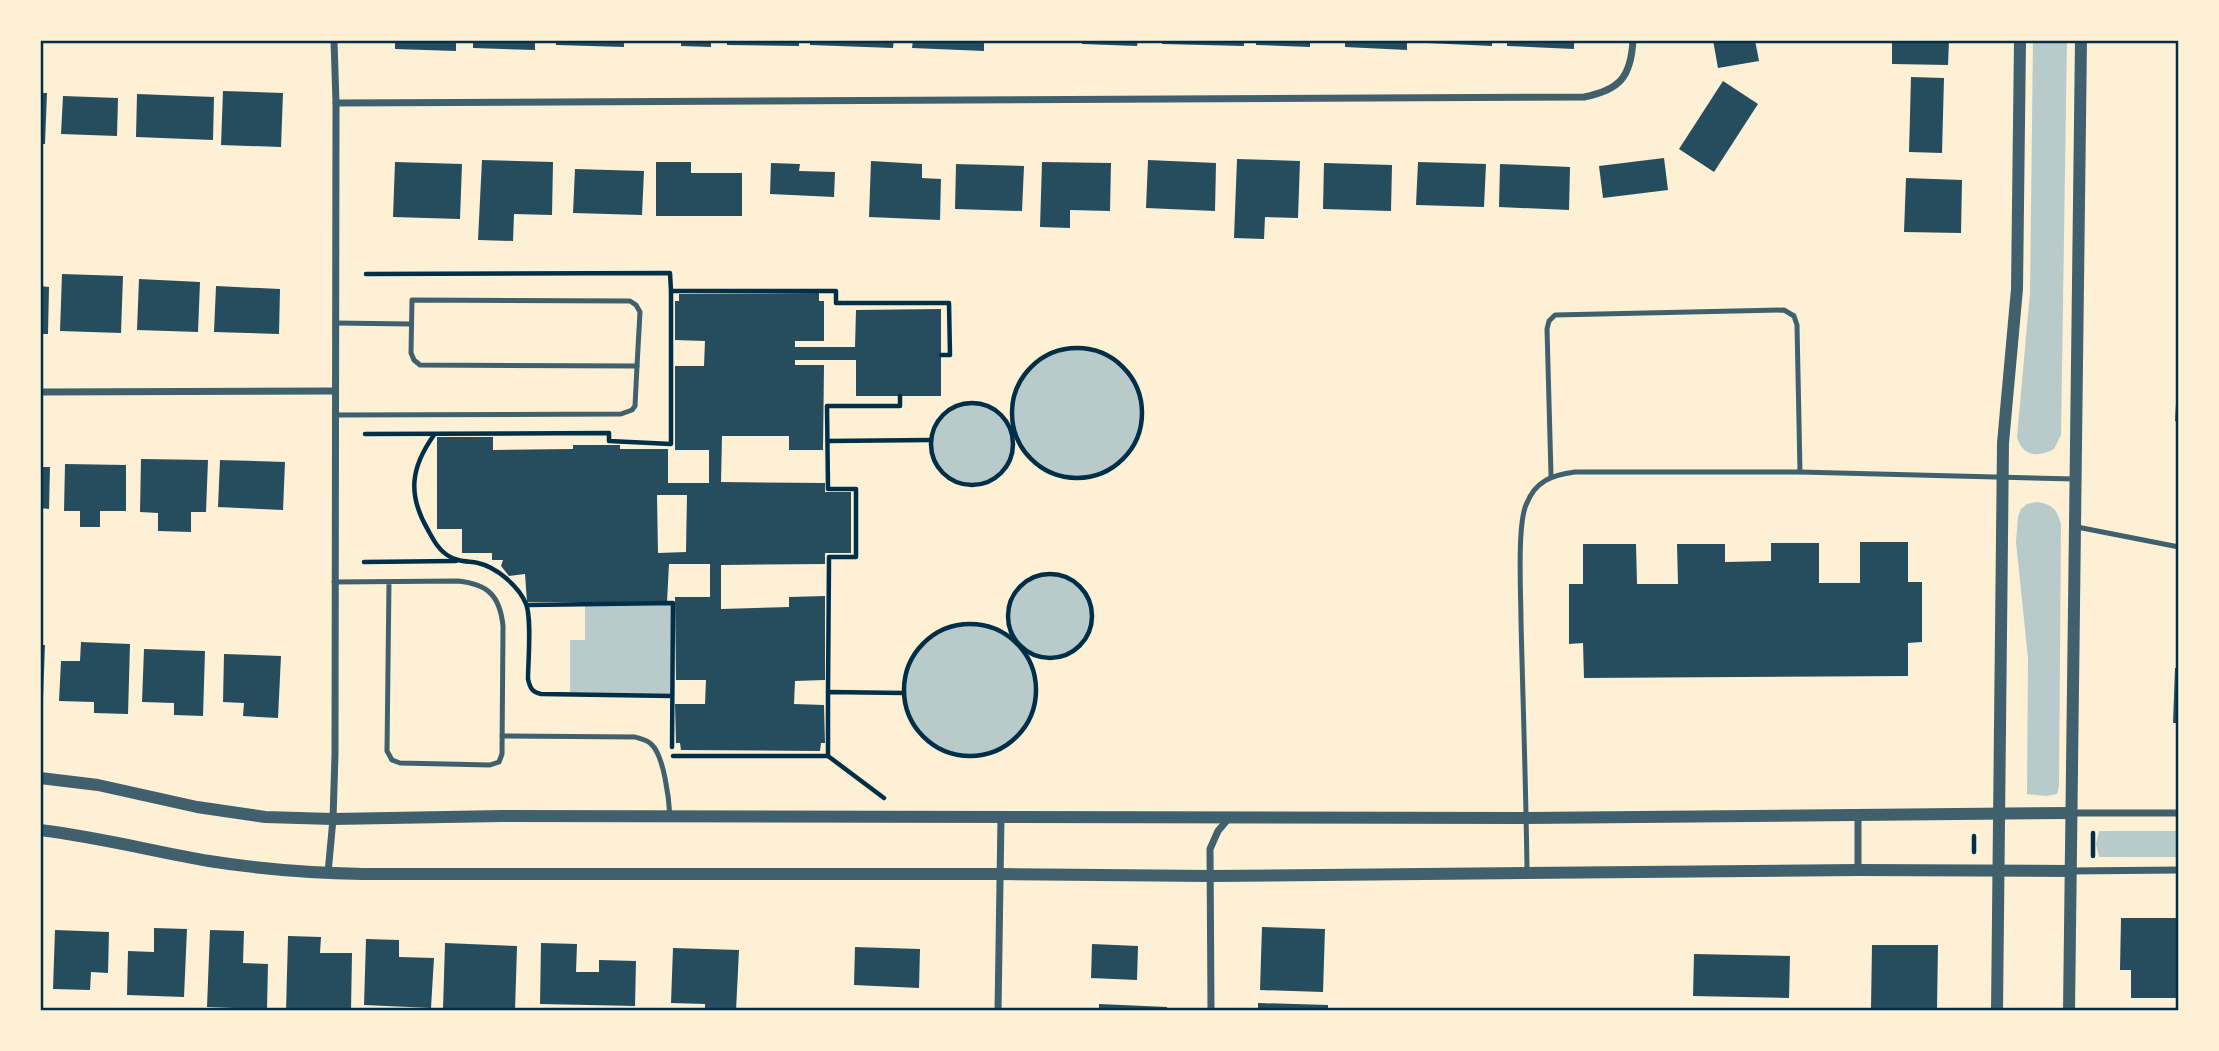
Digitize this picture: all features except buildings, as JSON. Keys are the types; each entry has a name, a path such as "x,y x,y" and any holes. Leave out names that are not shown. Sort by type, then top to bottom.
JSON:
{"street":[{"path":"328,873 333,819 334,40"},
{"path":"336,103 1584,97 1604,93 1619,85 1629,67 1633,40"},
{"path":"1997,1011 2003,478 2005,415 2017,277 2020,40"},
{"path":"2068,1011 2081,40"},
{"path":"40,392 334,391"},
{"path":"40,778 98,785 197,807 265,817 333,819 1527,818 2179,813"},
{"path":"1858,816 1858,870"},
{"path":"998,1011 1001,817"},
{"path":"1211,1011 1210,849 1218,831 1230,818"},
{"path":"40,830 92,836 208,860 328,873 1212,876 2179,870"}],"lane":[{"path":"335,415 621,414 627,413 635,405 638,366 640,312 630,301 412,300 412,357 420,365 638,366"},
{"path":"1551,475 1547,329 1549,321 1555,315 1784,310 1794,316 1797,326 1800,472"},
{"path":"335,323 411,324"},
{"path":"1527,875 1520,592 1522,527 1524,507 1532,491 1551,475 1575,472 1800,472 2075,479"},
{"path":"2074,527 2179,547"},
{"path":"334,582 458,581 475,583 489,593 501,607 503,626 502,754 499,762 490,765 400,763 392,760 387,751 389,582"},
{"path":"502,737 635,737 649,741 656,749 664,774 670,817"}],"path":[{"path":"366,274 670,273 671,291 836,291 836,303 949,303 950,355 941,355"},
{"path":"1012,430 993,408 966,403 953,407 942,415 934,426 930,440 931,453 936,466 945,476 957,483 970,486 984,484 996,478 1006,468 1012,456 1012,430 1011,409 1016,390 1025,373 1040,359 1058,351 1077,348 1096,351 1114,360 1128,373 1138,390 1143,410 1140,432 1131,451 1116,467 1096,476 1075,479 1054,475 1035,464 1021,448 1012,430"},
{"path":"828,756 829,557 856,556 856,489 828,489 827,406 900,406 900,396"},
{"path":"828,441 930,440"},
{"path":"364,562 460,561"},
{"path":"1022,648 1009,636 989,626 966,624 944,629 925,641 912,658 904,680 904,702 912,723 926,740 946,752 966,757 987,754 1007,746 1023,731 1033,712 1037,692 1034,670 1022,648 1013,637 1008,624 1012,597 1021,585 1032,577 1060,575 1073,580 1083,589 1090,601 1093,615 1091,629 1085,641 1062,657 1034,655 1022,648"},
{"path":"527,605 673,603 673,756 828,756 891,804"},
{"path":"828,692 904,693"},
{"path":"2093,832 2093,857"},
{"path":"1974,836 1974,858"}],"shaded area":[{"path":"2033,40 2067,40 2061,435 2054,449 2042,454 2027,452 2017,437 2030,293"},
{"path":"1077,348 1112,359 1123,367 1137,389 1141,402 1141,429 1130,453 1120,462 1109,470 1084,478 1058,476 1034,463 1013,433 1008,465 1000,475 989,482 974,486 963,485 953,481 938,468 931,453 931,438 937,423 947,411 961,404 977,403 997,411 1012,429 1015,397 1026,373 1046,357"},
{"path":"2037,502 2054,509 2061,525 2059,786 2057,794 2046,796 2027,794 2028,658 2016,542 2021,509 2027,504"},
{"path":"1046,574 1070,580 1086,593 1092,610 1091,628 1083,643 1068,654 1048,657 1023,649 1034,673 1035,699 1026,724 1009,744 998,751 972,756 952,753 934,745 915,727 906,706 905,683 912,661 925,642 943,629 966,623 991,628 1018,644 1009,621 1011,600 1024,584"},
{"path":"673,603 672,696 570,694 570,640 585,640 585,604"},
{"path":"2099,831 2179,831 2179,857 2099,857 2096,844"}]}
